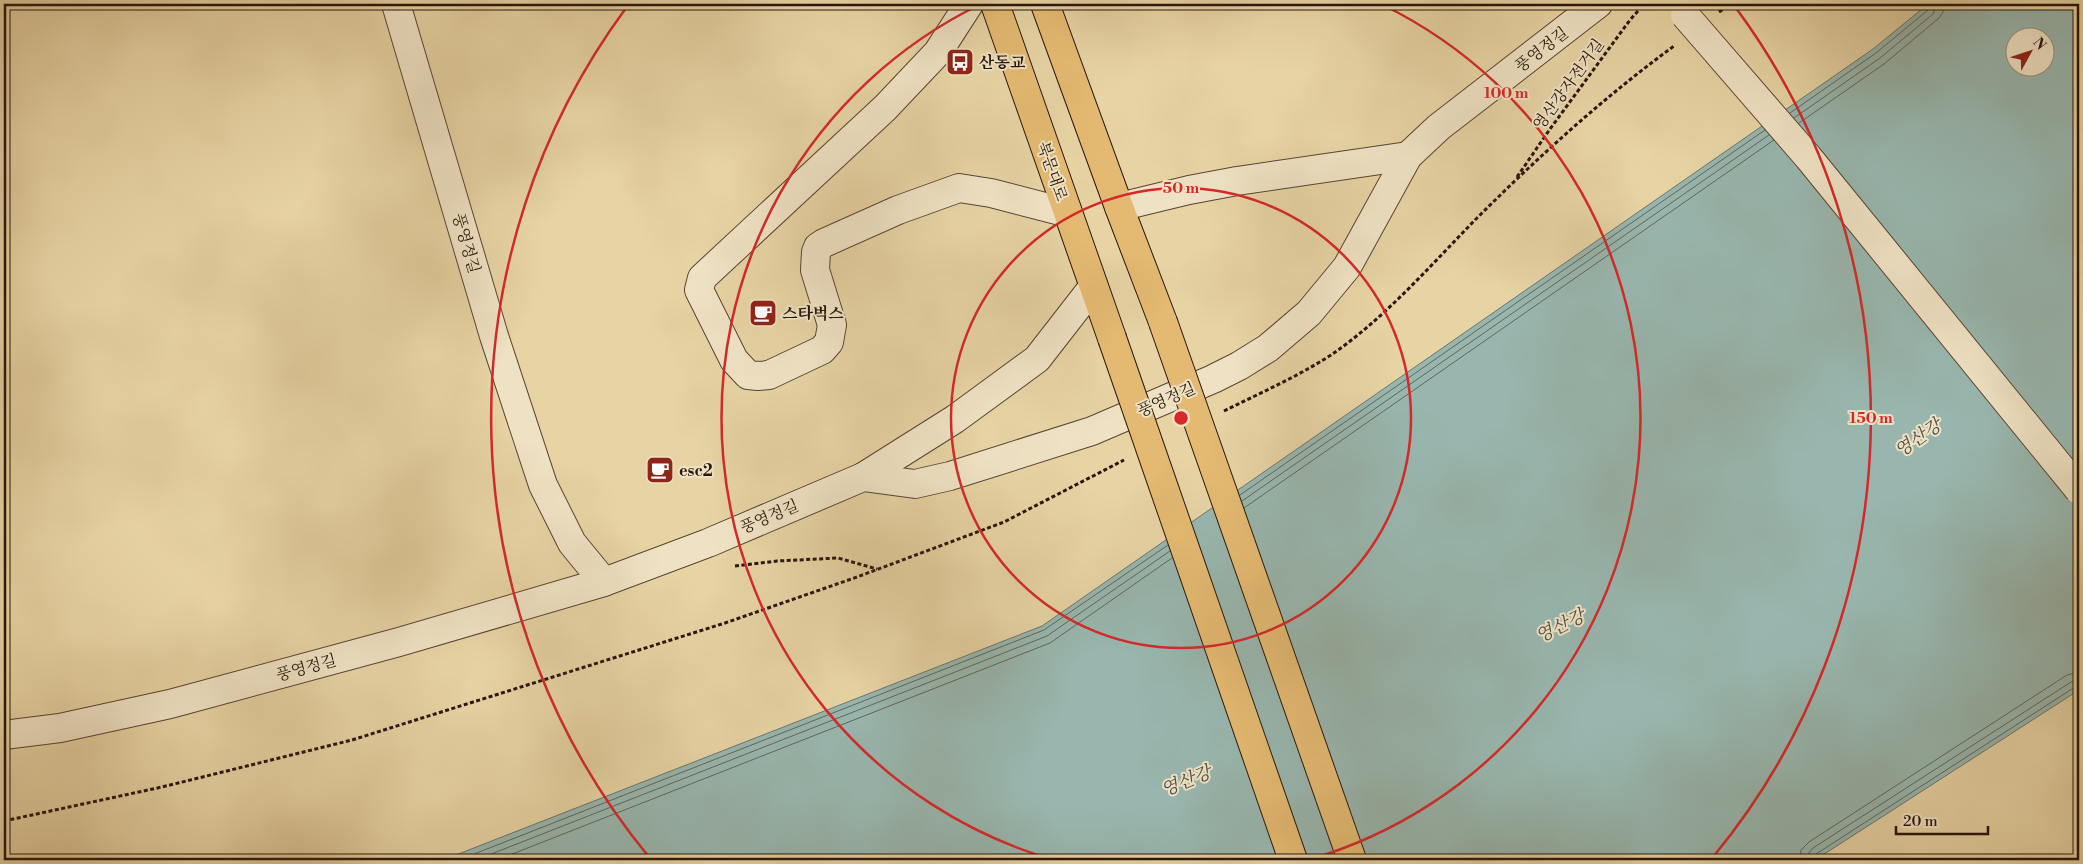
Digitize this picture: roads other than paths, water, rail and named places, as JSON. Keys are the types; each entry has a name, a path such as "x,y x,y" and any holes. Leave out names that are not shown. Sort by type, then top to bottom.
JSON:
{"main road":[{"name":"북문대로","path":"995,4 1293,860"},
{"path":"1045,4 1163,322 1352,860"}],"street":[{"name":"풍영정길","path":"396,4 494,336 543,485 572,543 604,582"},
{"path":"969,4 938,52 910,82 885,108 702,278 699,290 734,360 748,375 769,375 822,350 829,342 832,325 815,270 818,246 898,210 959,188 1068,213"},
{"name":"풍영정길","path":"4,735 60,728 170,704 399,642 604,582 708,543 863,477 915,484 978,468 1092,431 1239,366 1268,348 1309,313 1347,267 1408,156 1440,127 1598,4"},
{"path":"1680,10 1808,157 2079,490"},
{"path":"1119,207 1189,190 1237,181 1408,156"},
{"path":"863,477 955,419 1037,358 1093,287"}],"water":[{"name":"영산강","path":"1928,4 2079,4 2079,690 1815,860 443,860 1042,626 1873,49"}],"place":[{"name":"산동교","path":"960,62"},
{"name":"스타벅스","path":"763,313"},
{"name":"esc2","path":"660,470"}]}
